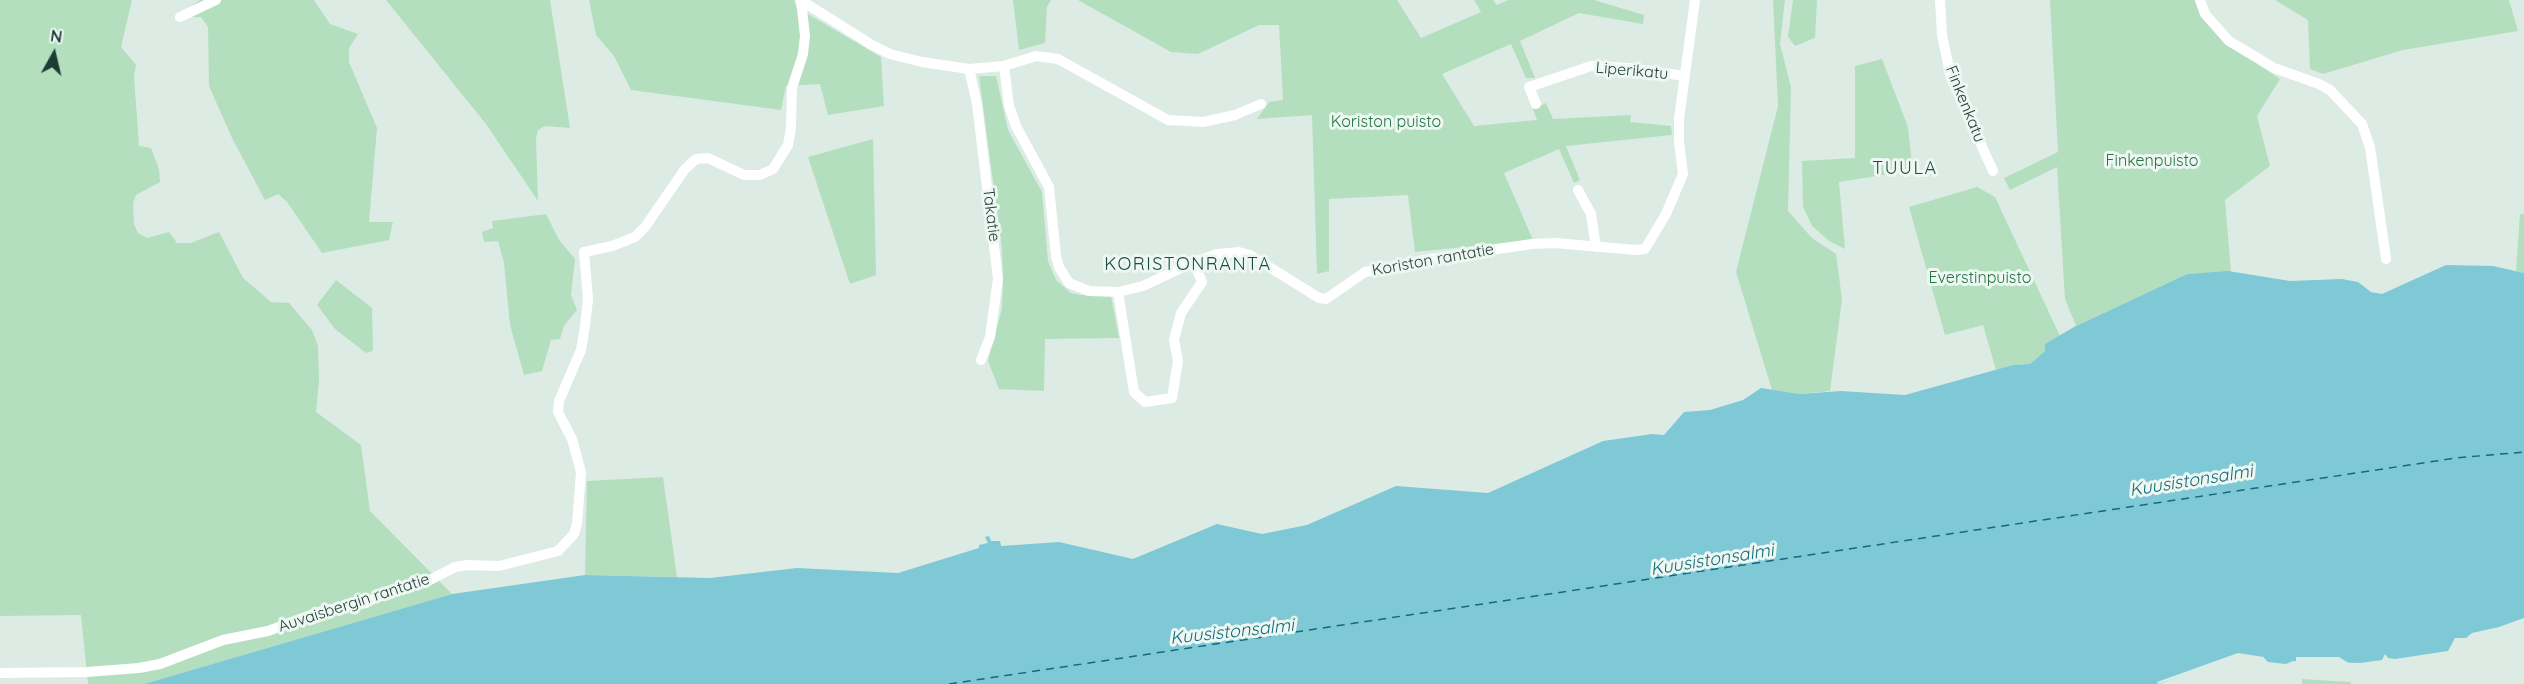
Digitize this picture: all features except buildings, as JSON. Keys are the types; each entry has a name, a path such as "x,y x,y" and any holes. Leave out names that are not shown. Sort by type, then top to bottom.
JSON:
{"street":[{"path":"180,17 216,0"},
{"path":"801,0 890,54 945,67 969,69 1004,66 1036,56 1058,59 1160,116 1178,122 1203,122 1218,119 1261,104"},
{"name":"Auvaisbergin rantatie","path":"0,673 87,672 139,668 160,663 224,640 268,631 322,611 366,603 426,582 455,567 499,566 558,551 574,534 577,524 581,472 572,439 558,412 559,401 581,350 585,326 587,291 584,252 612,246 635,237 645,227 685,169 696,159 708,158 744,175 760,174 773,169 788,145 791,128 792,88 803,54 805,36 801,0"},
{"name":"Koriston rantatie","path":"1004,66 1010,106 1016,126 1049,187 1056,256 1059,267 1069,283 1089,291 1118,292 1143,286 1217,254 1239,252 1250,255 1319,298 1326,298 1365,272 1413,262 1532,244 1555,243 1645,249 1666,214 1683,174 1679,131 1695,0"},
{"name":"Finkenkatu","path":"1940,0 1942,35 1951,78 1993,171"},
{"path":"2200,0 2205,14 2229,41 2274,68 2330,90 2358,119 2367,135 2370,147 2386,259"},
{"name":"Liperikatu","path":"1536,104 1529,87 1591,66 1630,68 1684,76"},
{"name":"Takatie","path":"969,69 977,104 998,279 990,337 981,360"},
{"path":"1578,190 1591,214 1596,247"},
{"path":"1118,292 1134,392 1145,402 1172,398 1178,361 1174,340 1181,313 1202,282 1194,262"}],"green space":[{"path":"0,0 132,0 121,47 136,65 134,76 139,146 151,148 159,169 160,182 136,195 133,203 134,224 138,233 147,238 169,232 177,243 191,243 219,232 243,278 271,302 289,303 312,330 318,346 319,381 316,412 361,445 370,511 452,594 144,684 88,684 81,615 0,616"},
{"path":"200,0 314,0 330,24 358,34 349,48 349,62 377,128 369,222 393,222 389,240 322,253 287,202 278,194 265,200 232,138 209,86 208,27 201,17 192,17 193,5"},
{"path":"386,0 550,0 570,128 545,126 538,130 536,138 538,201 486,124"},
{"path":"589,0 794,0 796,7 881,57 884,106 828,115 820,84 786,86 781,110 631,90 614,56 596,35"},
{"path":"1013,0 1051,0 1047,7 1045,43 1019,50"},
{"name":"Koriston puisto","path":"1078,0 1397,0 1421,38 1481,12 1474,0 1493,0 1497,5 1508,0 1594,0 1644,15 1643,24 1579,13 1520,41 1535,78 1526,78 1511,44 1442,74 1474,126 1537,120 1533,109 1546,103 1553,119 1631,115 1630,122 1671,126 1672,135 1566,146 1580,180 1574,183 1559,149 1504,173 1533,240 1415,252 1408,195 1329,199 1329,271 1317,274 1312,115 1257,119 1269,102 1283,100 1279,25 1259,25 1198,54 1171,52"},
{"path":"1773,0 1785,0 1780,44 1791,87 1788,211 1812,238 1836,254 1842,299 1830,391 1799,394 1772,390 1736,272 1778,106"},
{"path":"1793,0 1817,0 1815,38 1795,46 1788,37"},
{"name":"Finkenpuisto","path":"2050,0 2198,0 2244,55 2280,79 2257,116 2270,166 2225,200 2231,272 2187,274 2076,326 2065,299 2057,167 2010,190 2004,178 2058,152"},
{"path":"2275,0 2509,0 2518,31 2403,50 2323,74 2310,69 2308,20"},
{"path":"1882,59 1908,127 1912,164 1901,172 1839,182 1845,249 1829,241 1812,226 1803,207 1802,161 1855,158 1855,66"},
{"path":"979,76 996,76 1008,130 1042,192 1048,261 1056,280 1071,293 1111,296 1119,338 1045,339 1044,391 999,389 988,361 1002,308 1003,279 1002,249"},
{"path":"873,139 876,275 850,284 808,157"},
{"name":"Everstinpuisto","path":"1977,187 1995,197 2060,336 2045,344 2045,351 2030,364 2013,365 1996,370 1983,325 1945,335 1909,207"},
{"path":"546,214 559,240 575,259 571,295 577,310 564,326 560,339 551,340 542,371 524,375 510,325 504,263 498,241 484,242 482,232 493,228 492,221"},
{"path":"2520,214 2524,214 2524,273 2516,271"},
{"path":"336,280 372,308 373,351 366,353 335,329 317,305"},
{"path":"663,477 677,577 585,575 587,481"},
{"path":"2302,679 2351,682 2351,684 2302,684"}],"water":[{"name":"Kuusistonsalmi","path":"2446,265 2493,266 2524,273 2524,618 2472,633 2466,638 2455,638 2448,651 2395,659 2388,658 2385,654 2382,660 2360,663 2293,661 2286,664 2268,662 2264,658 2238,655 2159,684 144,684 452,594 585,575 710,578 797,568 898,573 979,548 979,545 988,543 985,537 989,536 991,541 1000,541 1001,546 1059,542 1133,559 1217,524 1262,534 1307,525 1396,486 1488,493 1603,441 1652,434 1664,435 1684,412 1710,410 1743,400 1761,388 1799,394 1841,391 1905,395 2013,365 2030,364 2045,351 2045,344 2074,327 2187,274 2228,271 2290,281 2342,279 2358,282 2371,292 2382,294"}],"pier":[{"path":"2238,653 2264,657 2263,661 2238,658 2158,684 2157,682"},
{"path":"2296,657 2339,657 2350,664 2349,666 2339,663 2296,662"}],"ferry route":[{"path":"949,684 2456,458 2524,452"}],"district":[{"name":"TUULA","path":"1905,169"},
{"name":"KORISTONRANTA","path":"1188,265"}]}
